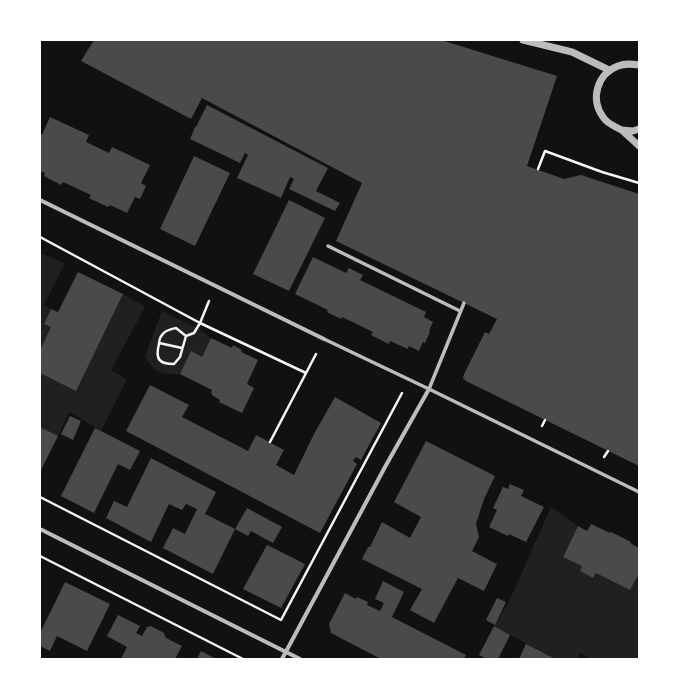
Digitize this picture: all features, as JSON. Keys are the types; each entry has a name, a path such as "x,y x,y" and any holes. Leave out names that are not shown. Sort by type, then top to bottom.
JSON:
{"street":[{"path":"523,40 572,52 609,70"},
{"path":"639,65 629,64 618,66 609,70 602,78 597,88 596,98 598,109 612,126 622,130 632,131 639,129"},
{"path":"622,130 639,146"},
{"path":"40,200 639,492"},
{"path":"328,246 460,311"},
{"path":"282,659 385,467 430,389 464,303"},
{"path":"40,529 300,659"}],"path":[{"path":"538,169 545,151 602,172 639,183"},
{"path":"40,237 200,323 306,373"},
{"path":"186,336 194,333 200,323 215,286"},
{"path":"176,328 186,336 180,357 174,364 165,364 159,360 157,353 162,335 169,329 176,328"},
{"path":"270,442 324,339"},
{"path":"159,343 182,348"},
{"path":"40,497 281,620 410,380"},
{"path":"40,556 243,659"}],"shaded area":[{"path":"40,253 65,263 44,305 51,309 44,324 51,327 40,350"},
{"path":"123,294 145,307 111,370 127,379 101,431 69,412 58,436 40,427 40,373 76,390"},
{"path":"162,311 197,328 211,338 202,357 191,352 180,374 159,372 152,366 145,356"},
{"path":"551,507 578,526 563,556 582,566 580,571 593,578 596,573 630,590 639,573 639,659 615,659 610,657 609,659 589,659 580,653 577,659 555,659 494,626 508,604"}],"building":[{"path":"94,40 441,40 557,76 527,166 564,179 581,175 639,194 639,466 466,381 463,378 485,332 489,334 497,319 336,241 362,183 202,98 191,119 81,61"},
{"path":"207,105 328,168 316,191 340,203 335,211 289,189 294,179 290,177 281,198 237,178 248,155 245,153 240,163 190,139"},
{"path":"50,117 89,135 86,142 109,153 112,147 150,165 141,183 146,186 140,199 135,197 127,213 110,205 108,207 89,198 91,195 63,182 61,185 44,176 45,173 40,171 40,134 42,135"},
{"path":"194,156 230,173 195,246 160,229"},
{"path":"289,200 325,218 289,291 253,274"},
{"path":"313,257 346,273 349,268 363,275 360,280 426,312 424,317 433,322 425,343 423,342 419,351 409,346 408,349 390,341 389,344 371,335 373,332 342,317 341,319 327,312 328,310 295,294"},
{"path":"78,272 123,294 76,391 40,373 40,350 51,327 44,324 51,309 58,312"},
{"path":"211,338 232,348 233,345 242,350 241,352 258,360 247,384 254,388 242,413 219,402 220,400 211,393 212,390 180,374 191,351 202,357"},
{"path":"150,385 189,405 182,417 248,451 256,435 284,450 276,465 294,475 314,434 335,397 381,423 361,460 356,457 353,461 357,464 320,533 126,431"},
{"path":"70,416 81,421 73,440 61,434"},
{"path":"40,427 58,436 40,472"},
{"path":"95,428 140,451 130,470 118,464 94,513 61,496"},
{"path":"426,441 495,476 484,499 476,524 479,537 472,551 497,564 484,591 458,578 434,623 410,610 422,589 362,559 368,547 370,547 382,522 410,538 421,517 394,502"},
{"path":"151,458 216,492 205,514 235,529 213,574 163,548 173,528 185,534 197,509 186,504 182,510 169,504 151,542 106,518 114,501 127,507"},
{"path":"510,484 524,490 521,496 544,507 526,542 509,534 508,536 489,527 497,510 493,508 503,487 508,489"},
{"path":"247,508 282,527 273,543 251,531 248,536 235,529"},
{"path":"591,524 631,542 630,543 639,548 639,573 630,590 596,573 593,578 580,571 582,566 563,557 578,526 587,531"},
{"path":"267,545 305,564 281,608 243,589"},
{"path":"383,581 404,592 392,617 466,655 464,659 381,659 331,633 329,624 345,593 356,599 357,597 368,602 367,605 380,611 384,603 375,599"},
{"path":"65,582 110,604 87,651 57,636 50,651 40,646 40,633"},
{"path":"497,598 506,602 495,625 486,620"},
{"path":"118,615 140,626 136,633 142,636 147,627 151,626 164,633 166,638 182,646 175,659 121,659 127,647 107,636"},
{"path":"494,626 510,635 498,659 487,659 479,655"},
{"path":"526,644 540,651 555,659 519,659"},
{"path":"201,651 216,659 197,659"}]}
